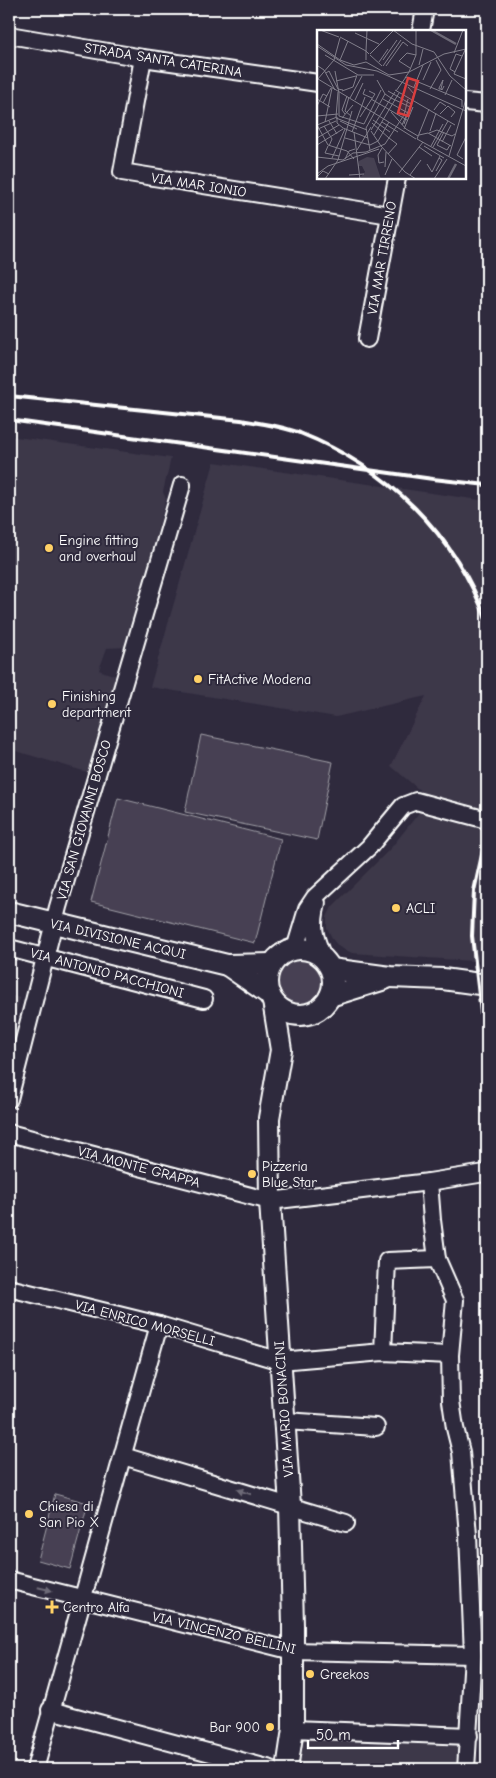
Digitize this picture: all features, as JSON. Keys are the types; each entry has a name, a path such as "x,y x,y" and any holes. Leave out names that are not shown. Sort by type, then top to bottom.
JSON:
{"main road":[{"name":"VIA DIVISIONE ACQUI","path":"9,912 227,965 272,964"},
{"path":"294,949 307,949 317,953 327,964 333,984 330,996 321,1007 303,1015 288,1013 282,1010 271,998 267,980 272,964 285,952 294,949"},
{"path":"327,964 390,977 487,984"},
{"name":"VIA DIVISIONE ACQUI","path":"227,965 271,998"},
{"path":"330,996 390,977"},
{"name":"VIA MARIO BONACINI","path":"271,998 281,1050 269,1118 270,1202 290,1506 293,1728 287,1769"},
{"name":"VIA MARIO BONACINI","path":"281,1050 303,1015"}],"street":[{"path":"421,30 425,9"},
{"name":"STRADA SANTA CATERINA","path":"9,35 143,58 317,83"},
{"name":"VIA MAR IONIO","path":"143,58 122,172 390,215"},
{"path":"466,102 487,104"},
{"name":"VIA MAR TIRRENO","path":"367,339 397,179"},
{"name":"VIA SAN GIOVANNI BOSCO","path":"9,1099 53,924 182,485"},
{"path":"294,949 307,909 321,892 369,847 400,810 410,802 416,801 487,820"},
{"path":"321,892 314,918 314,934 327,964"},
{"name":"VIA ANTONIO PACCHIONI","path":"9,948 204,999"},
{"name":"VIA MONTE GRAPPA","path":"9,1133 270,1202"},
{"path":"270,1202 485,1173"},
{"path":"429,1182 437,1259 455,1300 450,1355 451,1401 461,1452 468,1535 473,1655 466,1769"},
{"path":"383,1352 387,1261 437,1259"},
{"name":"VIA ENRICO MORSELLI","path":"9,1288 159,1325 280,1361"},
{"path":"35,1769 159,1325"},
{"path":"280,1361 383,1352 450,1355"},
{"path":"285,1421 376,1427"},
{"path":"123,1456 346,1523"},
{"name":"VIA VINCENZO BELLINI","path":"9,1580 293,1651 473,1655"},
{"path":"50,1710 271,1769"},
{"path":"293,1728 469,1736"}],"shaded area":[{"path":"9,436 171,458 163,492 166,499 127,647 107,648 99,670 116,676 90,773 9,749"},
{"path":"214,462 487,501 487,962 352,953 339,947 327,928 327,917 332,907 390,849 430,799 391,766 426,696 336,717 150,687"},
{"path":"201,735 333,762 317,840 185,812"},
{"path":"118,798 281,839 255,943 91,902"},
{"path":"296,955 306,955 316,959 324,967 328,982 324,997 316,1005 306,1009 296,1009 286,1005 278,997 274,987 274,977 278,967 286,959"},
{"path":"9,995 20,998 9,1043"},
{"path":"55,1494 88,1503 70,1569 38,1560"},
{"path":"302,1737 458,1745 455,1769 297,1769"}],"railway":[{"path":"9,396 248,421 300,433 331,447 361,464 389,485 414,507 437,532 457,560 474,590 487,622"},
{"path":"9,420 487,485"},
{"path":"487,832 474,891 472,936 487,1063"}],"place":[{"name":"Engine fitting and overhaul","path":"49,548"},
{"name":"FitActive Modena","path":"198,679"},
{"name":"Finishing department","path":"52,704"},
{"name":"ACLI","path":"396,908"},
{"name":"Pizzeria Blue Star","path":"252,1174"},
{"name":"Chiesa di San Pio X","path":"29,1514"},
{"name":"Centro Alfa","path":"52,1607"},
{"name":"Greekos","path":"310,1674"},
{"name":"Bar 900","path":"270,1727"}]}
